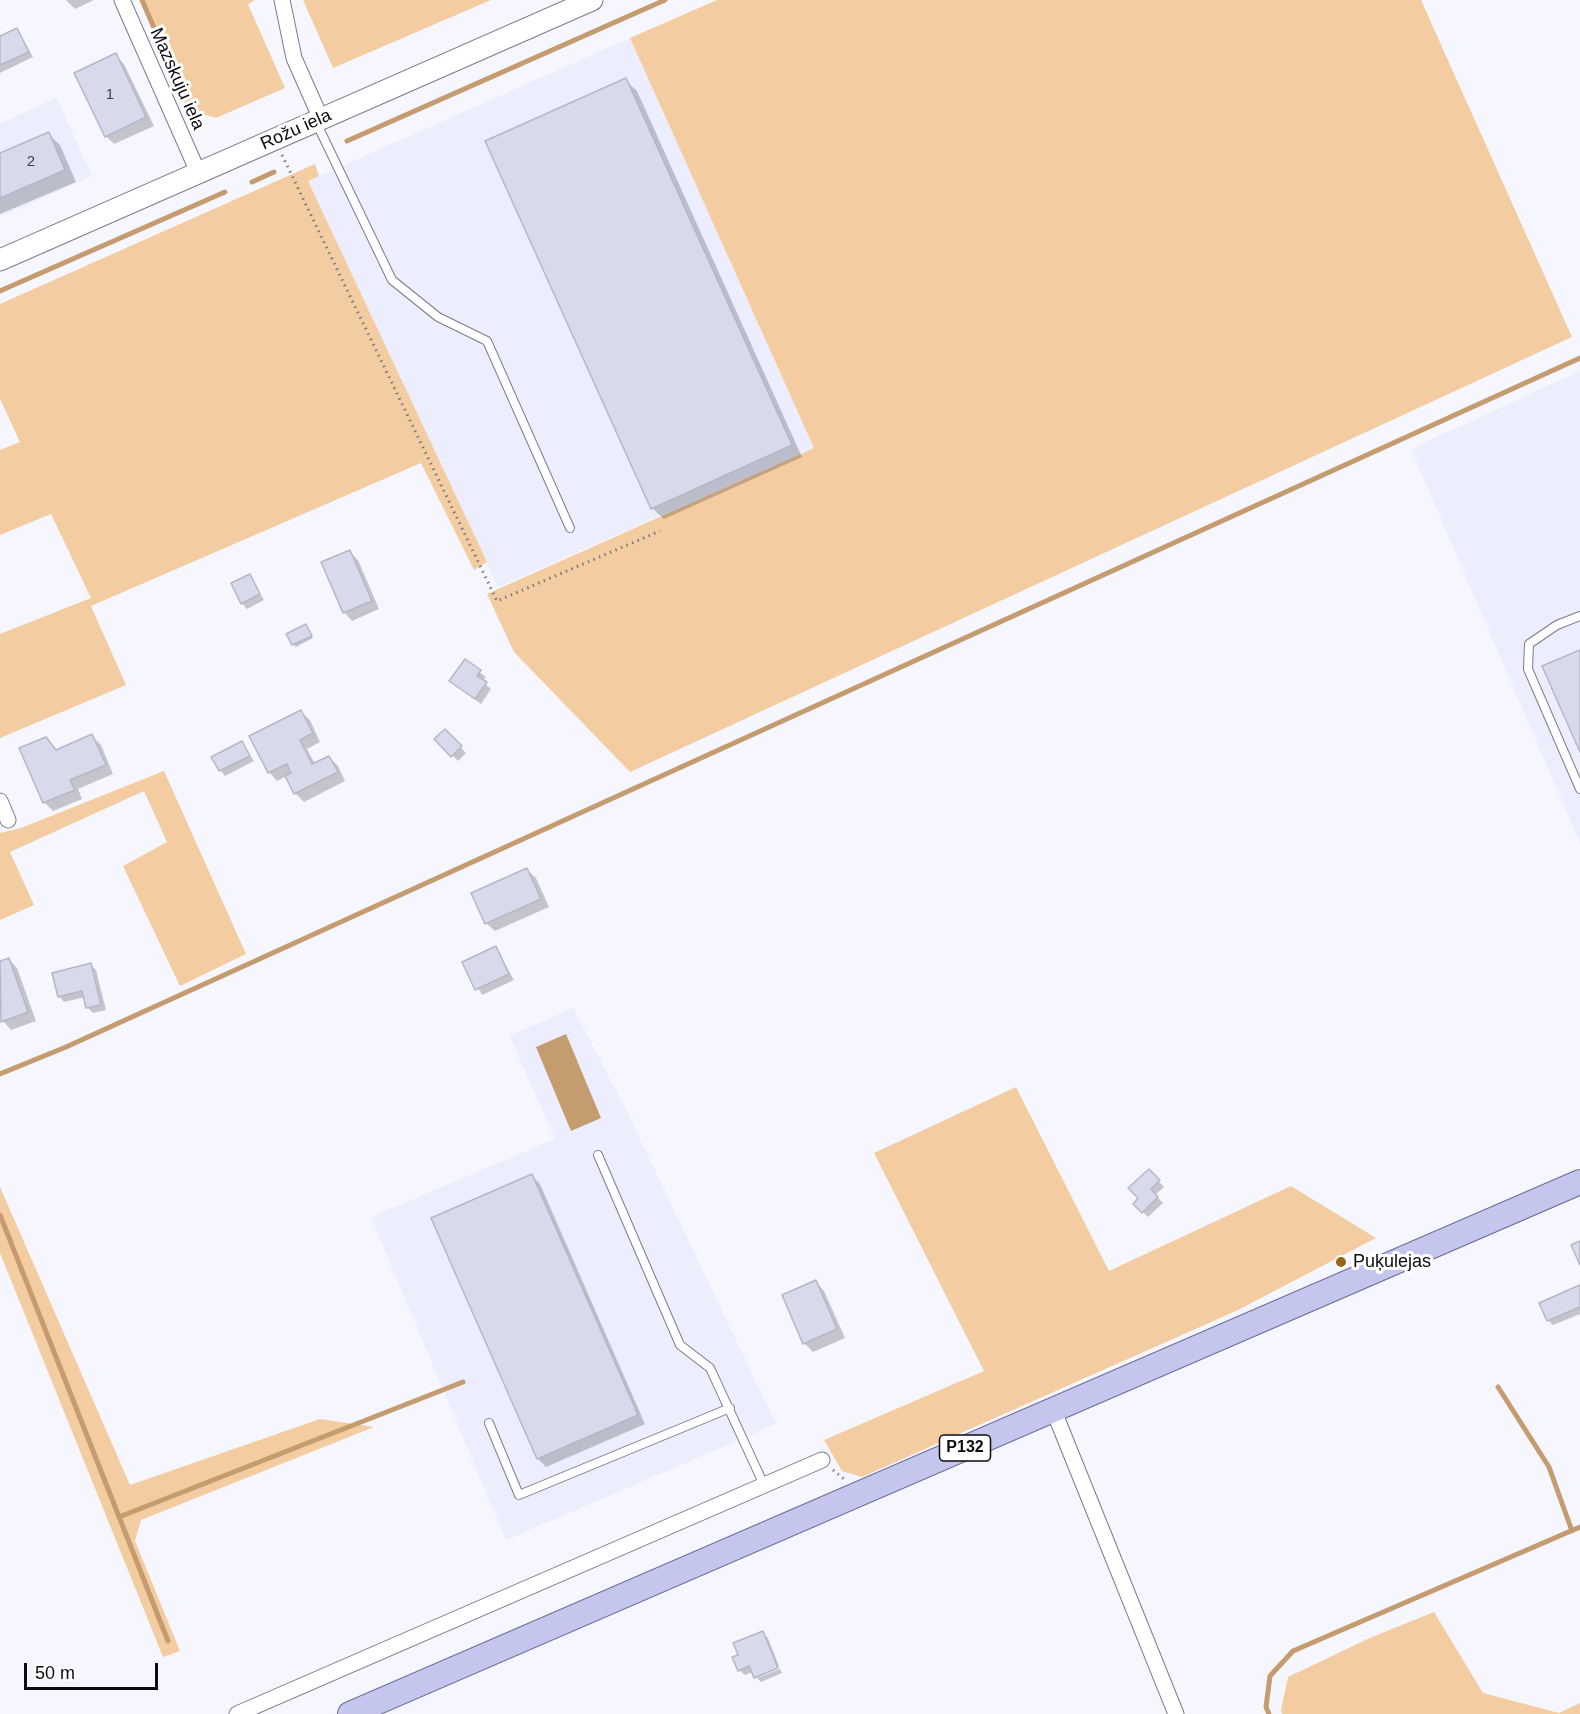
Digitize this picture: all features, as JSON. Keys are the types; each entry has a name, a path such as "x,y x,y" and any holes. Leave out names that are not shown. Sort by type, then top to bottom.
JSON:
{"main road":[{"name":"P132","path":"350,1714 1580,1182"}],"street":[{"name":"Mazskuju iela","path":"122,0 198,172"},
{"path":"282,0 294,58 318,120"},
{"name":"Rožu iela","path":"0,260 592,0"},
{"path":"0,801 8,820"},
{"path":"1053,1409 1176,1714"},
{"path":"237,1714 822,1460"}],"lane":[{"path":"318,120 392,280 438,316 487,341 570,528"},
{"path":"1580,616 1557,625 1529,644 1528,669 1580,789"},
{"path":"598,1155 680,1345 711,1368 764,1485"},
{"path":"489,1424 519,1495 730,1408"}],"path":[{"path":"275,139 497,601 660,531"}],"shaded area":[{"path":"140,0 255,0 248,4 285,88 216,118 187,109"},
{"path":"303,0 491,0 333,68"},
{"path":"717,0 1421,0 1572,337 630,772 514,652 487,594 814,448 630,38"},
{"path":"630,38 814,448 498,587 308,181"},
{"path":"56,97 92,176 0,217 0,124"},
{"path":"315,164 319,176 308,181 487,562 474,570 421,463 91,606 126,685 0,738 0,634 91,598 51,514 0,535 0,450 20,442 0,399 0,304"},
{"path":"1580,371 1580,843 1411,449"},
{"path":"164,771 246,954 180,986 123,866 167,842 144,791 10,852 34,905 0,920 0,833 21,828"},
{"path":"573,1008 627,1112 776,1424 506,1540 371,1217 555,1139 510,1036"},
{"path":"566,1034 601,1118 571,1131 536,1047"},
{"path":"1016,1087 1109,1271 1291,1186 1376,1238 1236,1311 862,1477 842,1471 824,1440 984,1371 874,1153"},
{"path":"0,1187 130,1485 320,1419 374,1427 141,1520 135,1541 180,1651 163,1657 0,1253"},
{"path":"1434,1612 1483,1693 1559,1713 1580,1703 1580,1714 1282,1714 1288,1677 1372,1637"}],"building":[{"path":"17,28 29,52 0,65 0,36"},
{"path":"116,53 146,117 105,137 74,73"},
{"path":"626,78 792,445 651,509 485,141"},
{"path":"49,132 65,170 0,198 0,153"},
{"path":"350,550 372,601 343,613 321,562"},
{"path":"250,574 260,594 241,604 231,583"},
{"path":"306,624 312,636 292,645 286,634"},
{"path":"1580,650 1580,752 1542,666"},
{"path":"465,659 481,670 477,676 487,682 475,699 449,681"},
{"path":"301,710 313,733 300,740 312,764 329,756 338,772 294,794 285,776 291,773 287,764 268,773 249,736"},
{"path":"445,729 462,746 451,757 434,739"},
{"path":"92,734 106,765 70,780 75,790 43,803 19,748 46,737 56,750"},
{"path":"242,741 250,756 219,771 211,757"},
{"path":"527,868 541,899 485,924 471,893"},
{"path":"496,946 509,974 475,990 462,962"},
{"path":"9,958 28,1012 1,1022 0,961"},
{"path":"91,963 101,1005 86,1008 82,991 58,997 52,973"},
{"path":"1149,1169 1160,1180 1151,1189 1158,1197 1142,1213 1133,1204 1138,1198 1128,1188"},
{"path":"532,1174 638,1415 537,1459 431,1218"},
{"path":"1580,1241 1580,1265 1571,1245"},
{"path":"816,1280 837,1329 803,1344 782,1295"},
{"path":"1580,1285 1580,1307 1547,1321 1539,1303"},
{"path":"763,1631 778,1668 754,1678 749,1666 738,1671 732,1657 738,1655 733,1643"}],"waterway":[{"path":"142,0 183,95"},
{"path":"347,141 665,0"},
{"path":"252,182 274,172"},
{"path":"0,291 225,192"},
{"path":"0,1074 66,1047 1580,358"},
{"path":"0,1215 168,1641"},
{"path":"119,1517 463,1382"},
{"path":"1498,1387 1549,1467 1572,1531"},
{"path":"1269,1714 1266,1707 1270,1676 1293,1651 1580,1527"}],"place":[{"name":"Puķulejas","path":"1341,1262"}]}
